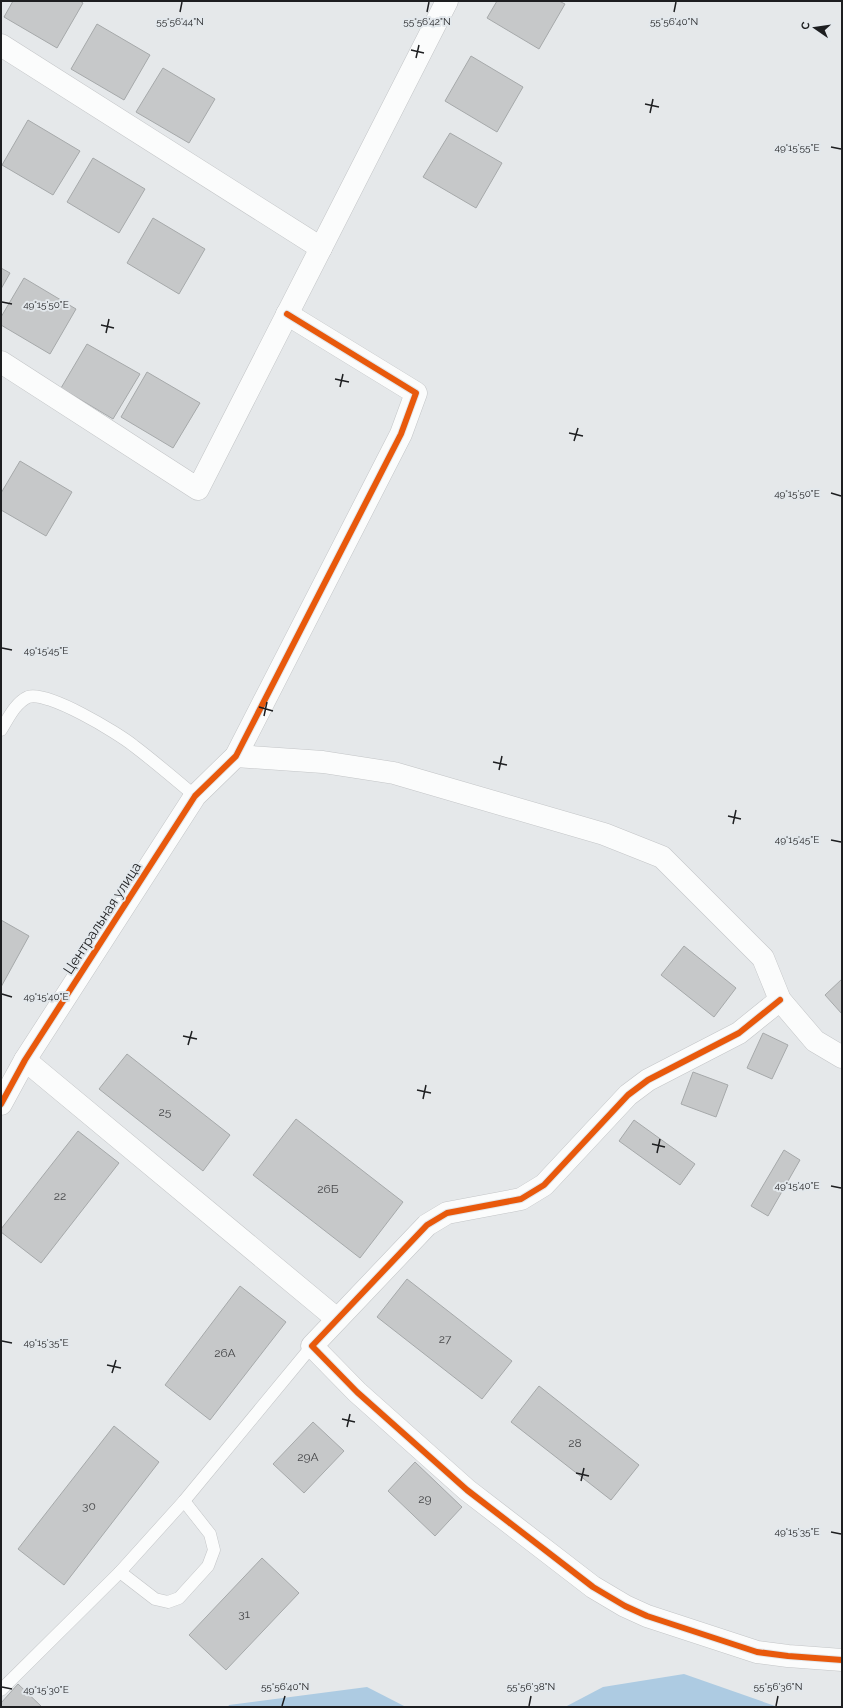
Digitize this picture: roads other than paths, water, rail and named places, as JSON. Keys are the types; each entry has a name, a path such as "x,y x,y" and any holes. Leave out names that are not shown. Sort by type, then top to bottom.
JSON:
{"street":[{"path":"1,362 198,489 446,2"},
{"path":"1,45 321,248"},
{"name":"Центральная улица","path":"1,1104 24,1060 195,796 236,756 401,434 416,393 287,314"},
{"path":"236,756 323,762 394,773 604,834 662,857 763,958 780,1000 815,1041 842,1057"},
{"path":"780,1000 739,1033 648,1080 628,1095 544,1185 521,1199 447,1213 427,1225 312,1346 357,1392 466,1490 593,1587 624,1606 647,1616 757,1652 842,1660"},
{"path":"24,1060 337,1319"}],"lane":[{"path":"1,730 17,706 28,697 40,696 67,705 133,744 195,796"},
{"path":"1,1690 120,1572 184,1501 312,1346"},
{"path":"120,1572 155,1599 168,1602 179,1598 204,1571 208,1566 214,1550 210,1534 184,1501"}]}
